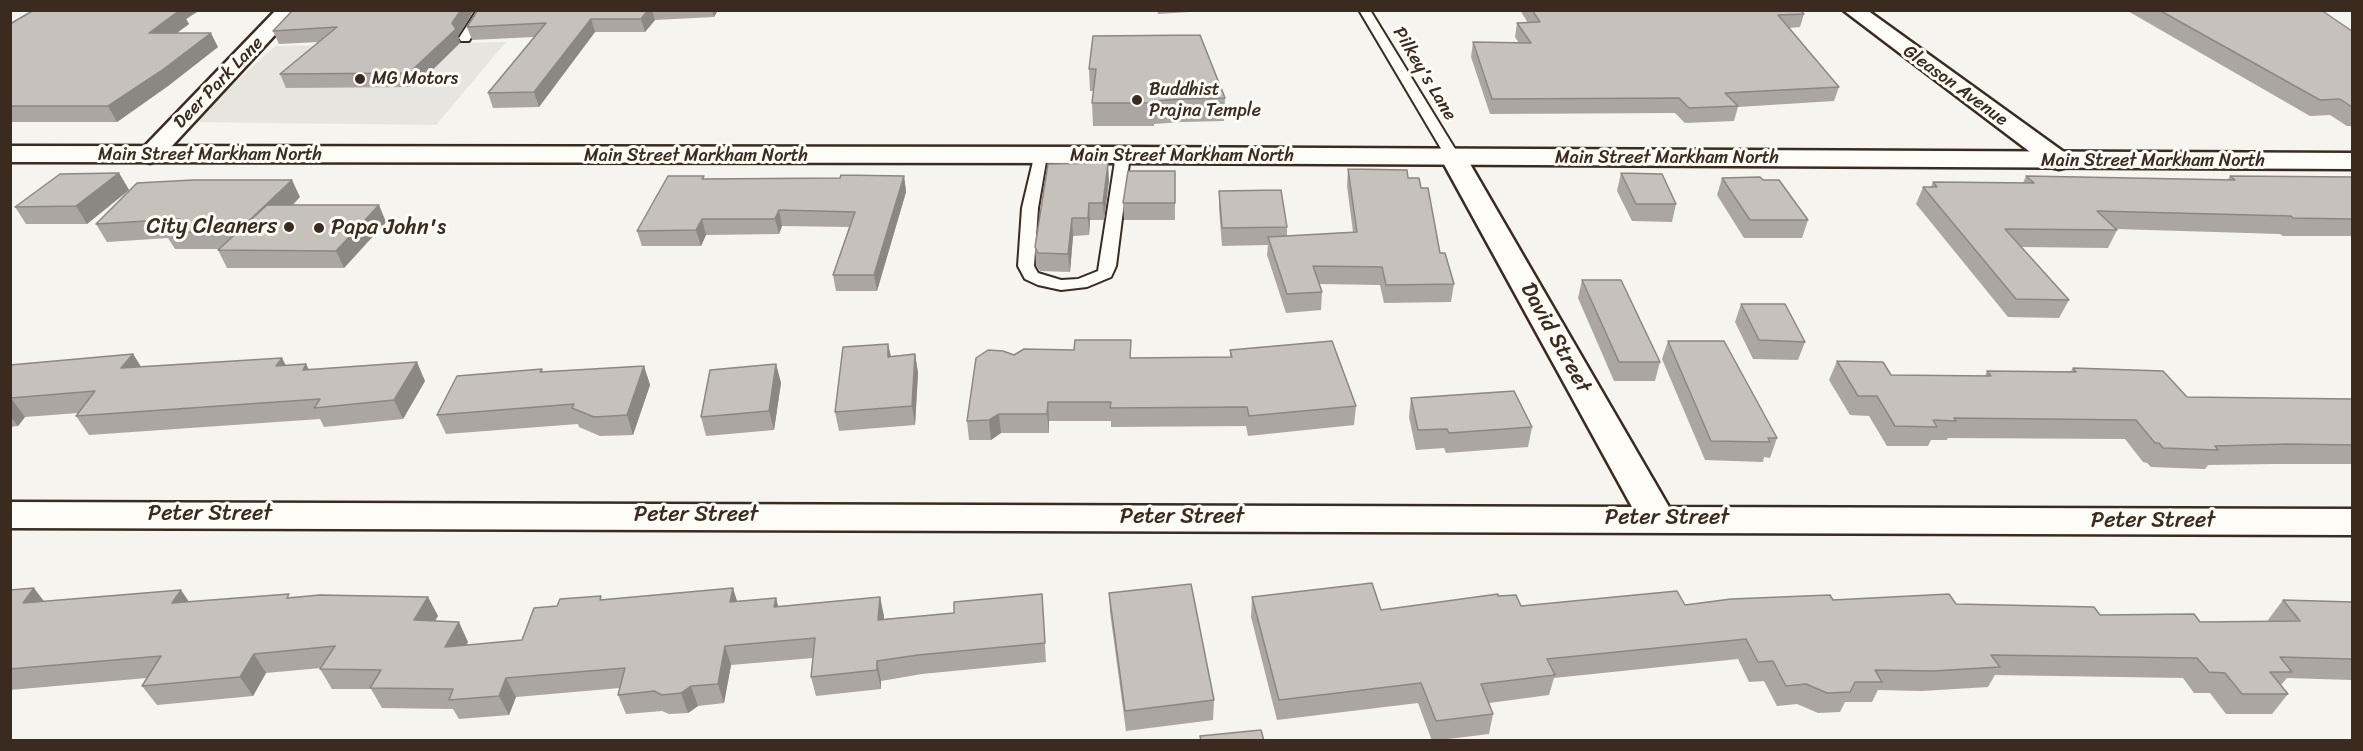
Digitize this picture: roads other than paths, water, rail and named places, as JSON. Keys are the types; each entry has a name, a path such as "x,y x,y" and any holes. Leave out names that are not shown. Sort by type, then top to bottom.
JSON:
{"street":[{"name":"Deer Park Lane","path":"150,155 288,10"},
{"name":"Gleason Avenue","path":"1852,10 2059,161"},
{"name":"Main Street Markham North","path":"10,154 1123,155 2352,161"},
{"name":"David Street","path":"1454,157 1657,518"},
{"name":"Peter Street","path":"10,515 1657,518 2352,522"}],"lane":[{"path":"465,38 483,10"},
{"name":"Pilkey's Lane","path":"1364,10 1454,157"},
{"path":"1040,156 1030,208 1026,266 1031,276 1044,282 1060,285 1082,284 1105,274 1123,155"}],"place":[{"name":"MG Motors","path":"360,79"},
{"name":"Buddhist Prajna Temple","path":"1137,100"},
{"name":"City Cleaners","path":"289,227"},
{"name":"Papa John's","path":"319,228"}]}
